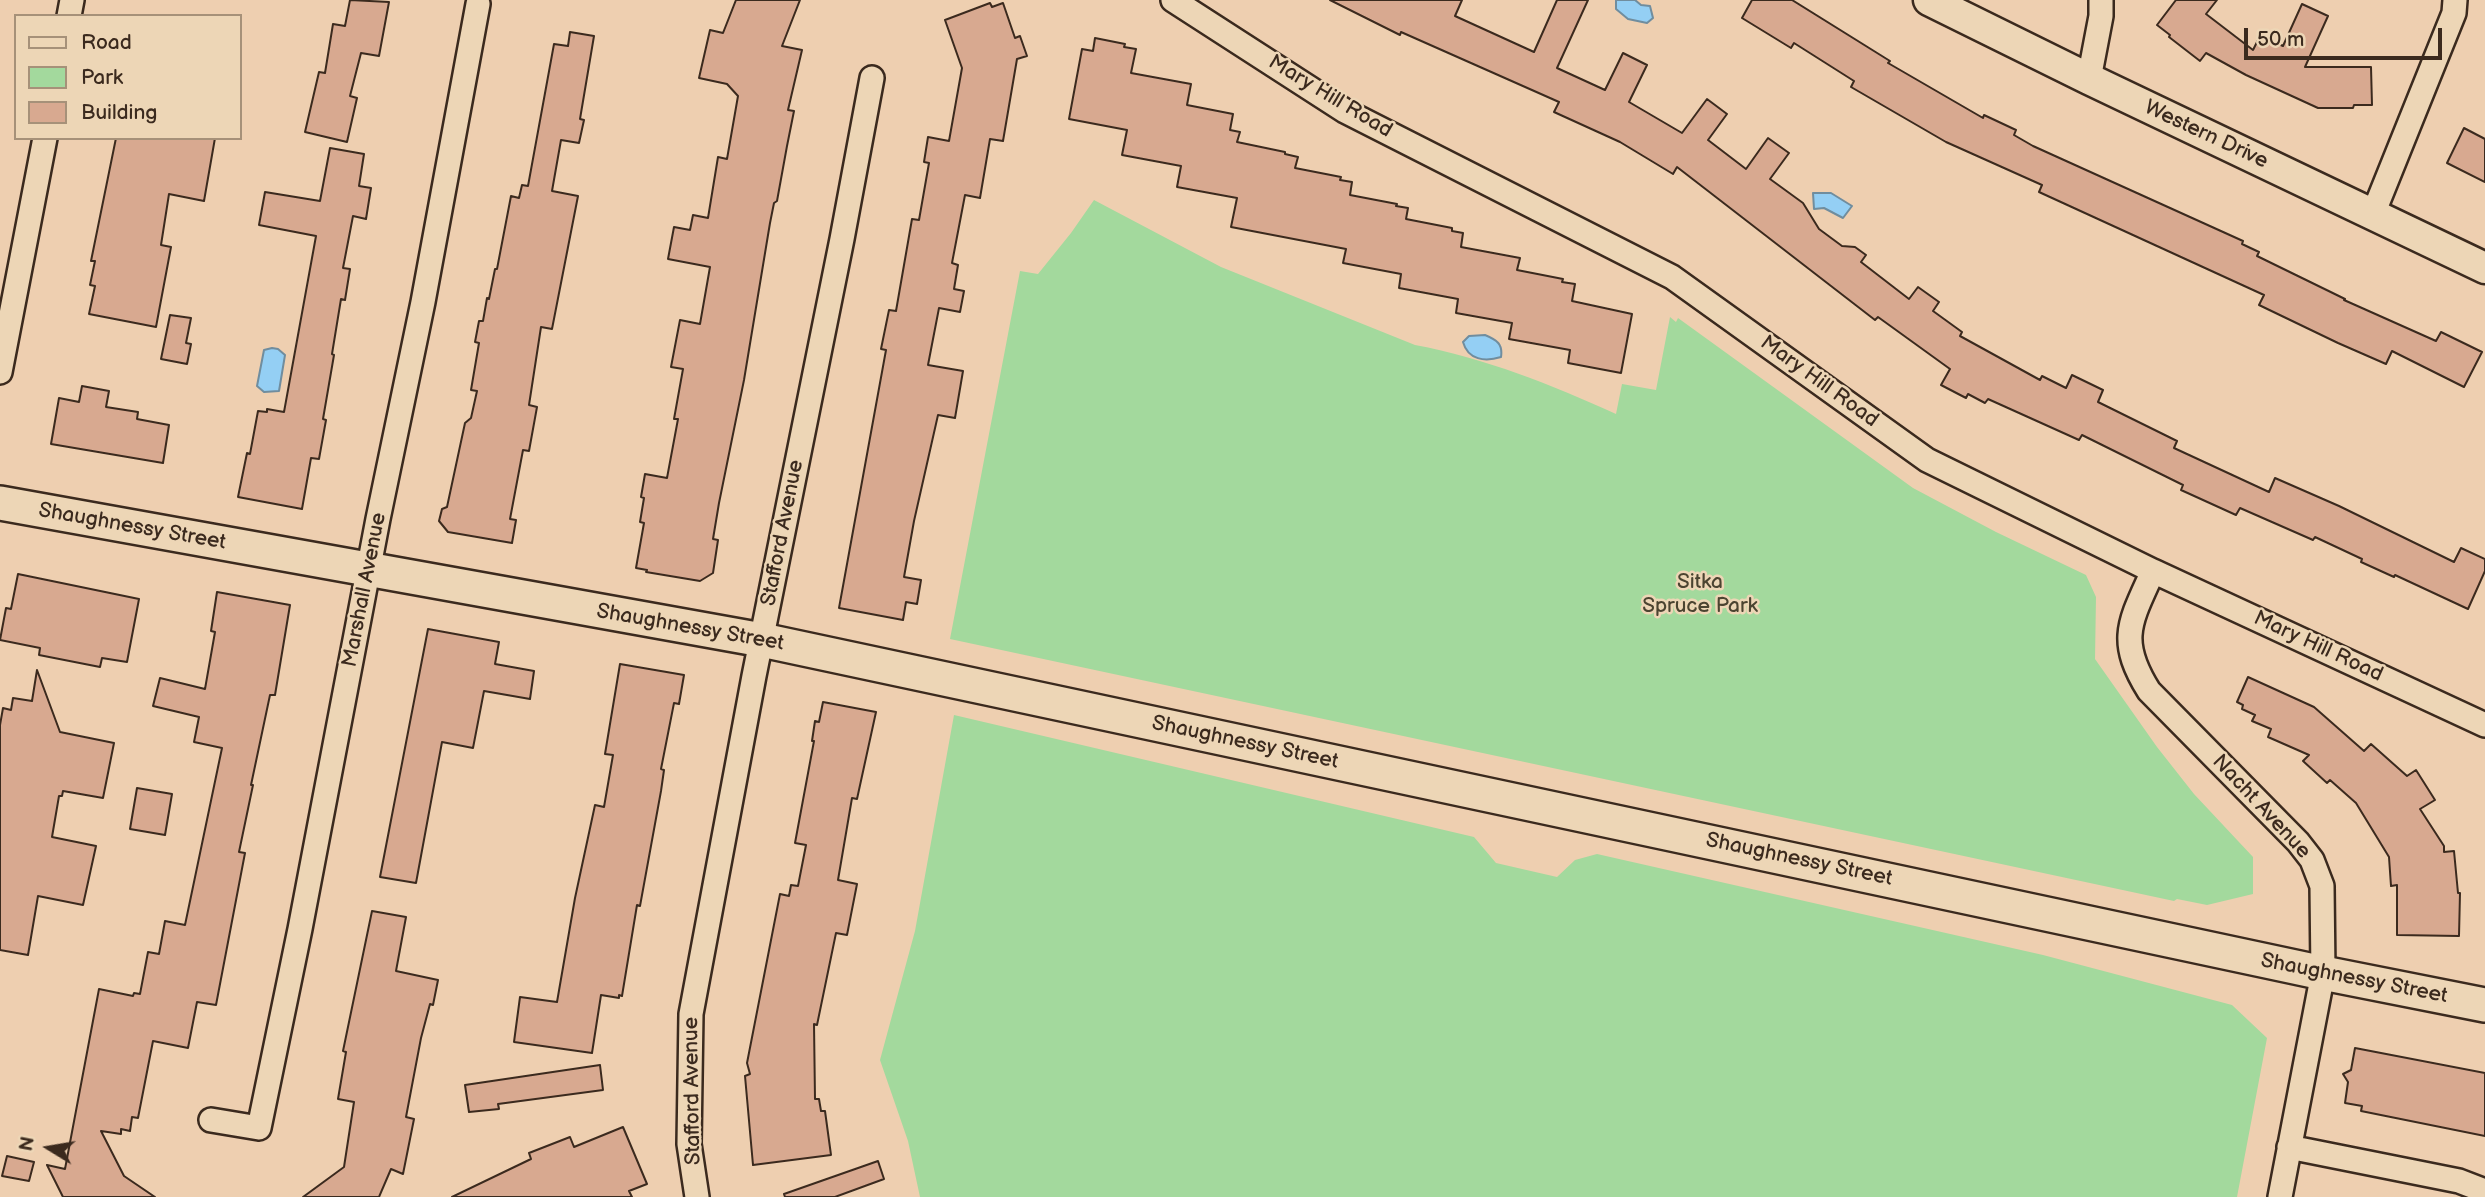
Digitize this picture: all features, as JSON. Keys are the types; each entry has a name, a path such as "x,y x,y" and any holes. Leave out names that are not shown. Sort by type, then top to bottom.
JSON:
{"main road":[{"name":"Shaughnessy Street","path":"0,503 762,640 2323,973 2485,1005"}],"street":[{"name":"Mary Hill Road","path":"1173,0 1345,111 1672,277 1927,460 2153,571 2485,725"},
{"name":"Western Drive","path":"1929,0 2485,268"},
{"path":"2089,79 2101,16 2101,0"},
{"path":"2373,214 2454,13 2455,0"},
{"name":"Marshall Avenue","path":"211,1120 259,1128 438,224 478,4"},
{"name":"Stafford Avenue","path":"697,1197 689,1144 691,1014 872,78"},
{"path":"0,372 46,140"},
{"name":"Nacht Avenue","path":"2153,571 2133,616 2129,632 2130,650 2136,671 2149,691 2298,842 2312,860 2322,886 2323,973 2280,1197"},
{"path":"2290,1147 2459,1181 2485,1191"}],"green space":[{"name":"Sitka Spruce Park","path":"1094,200 1221,267 1415,345 1467,357 1518,374 1616,414 1622,384 1656,390 1670,317 1676,322 1678,318 1913,488 2086,575 2096,597 2095,659 2194,794 2253,857 2253,894 2207,905 2177,899 2174,901 950,639 1020,271 1038,274"},
{"path":"954,715 1474,837 1496,863 1557,877 1575,860 1597,854 2043,955 2232,1005 2267,1038 2237,1197 920,1197 908,1141 880,1060 915,931"}],"water":[{"path":"1616,0 1635,0 1641,5 1650,6 1653,18 1647,23 1628,19 1616,9"},
{"path":"1813,193 1831,193 1852,206 1843,218 1824,208 1814,209"},
{"path":"1485,335 1498,343 1501,357 1478,358 1465,348 1463,342 1469,336"},
{"path":"272,348 285,355 279,391 264,392 257,386 264,350"}],"building":[{"path":"350,0 389,2 379,56 361,53 350,96 357,98 347,142 305,132 319,72 325,73 333,24 345,26"},
{"path":"736,0 800,0 782,46 802,50 788,110 794,111 777,201 774,203 770,223 744,380 719,503 713,539 718,540 713,573 700,581 636,568 644,523 640,522 645,474 667,478 678,419 674,419 683,369 671,367 680,320 700,324 710,267 668,259 674,227 690,230 693,215 708,218 718,157 727,159 738,96 727,84 699,78 710,30 723,33"},
{"path":"1330,0 1462,0 1455,16 1534,52 1557,0 1588,0 1557,68 1605,90 1623,53 1647,65 1629,102 1682,133 1707,99 1727,114 1708,140 1746,169 1768,138 1789,153 1770,179 1803,203 1819,229 1842,246 1855,247 1866,255 1861,262 1909,299 1918,287 1939,302 1933,311 1962,332 1960,336 2040,380 2042,376 2066,388 2072,375 2103,390 2098,402 2177,441 2174,448 2269,492 2275,478 2454,562 2461,548 2485,559 2485,571 2468,609 2361,562 2362,559 2315,537 2313,540 2240,508 2236,515 2181,490 2183,485 2082,435 2079,440 1988,399 1985,403 1968,394 1966,398 1941,385 1950,369 1878,317 1875,320 1677,167 1673,174 1620,142 1554,112 1559,102 1401,32 1400,35"},
{"path":"1752,0 1792,0 1890,61 1888,63 1983,118 1984,115 2016,130 2014,135 2033,146 2243,241 2242,244 2259,252 2257,256 2344,300 2436,341 2441,332 2482,352 2464,387 2392,351 2386,364 2259,305 2264,295 2039,192 2042,185 1946,142 1851,87 1854,81 1794,43 1791,48 1742,18"},
{"path":"2176,0 2217,0 2206,14 2253,50 2260,36 2283,46 2302,4 2328,16 2305,67 2371,67 2372,105 2318,108 2246,75 2206,53 2200,61 2157,25"},
{"path":"990,3 992,7 1003,3 1015,38 1020,36 1027,56 1017,59 1003,141 990,139 980,198 965,195 952,263 958,265 954,289 964,291 960,312 939,308 928,365 963,371 955,418 938,415 914,521 904,577 921,580 917,604 906,602 903,620 839,608 886,350 881,349 889,310 896,311 912,219 919,220 929,163 924,162 928,137 949,141 962,68 945,20"},
{"path":"570,32 594,36 580,119 584,120 579,143 561,140 552,191 578,196 552,329 541,327 529,405 537,407 529,451 523,450 510,519 516,520 512,543 448,532 439,521 442,509 447,507 465,423 471,418 477,391 471,390 479,343 475,342 479,321 483,321 487,298 489,299 497,269 511,196 519,198 522,185 528,186 554,44 568,46"},
{"path":"1095,38 1136,49 1131,73 1191,84 1187,105 1233,114 1230,130 1240,132 1237,142 1298,157 1295,168 1341,177 1340,180 1352,182 1350,195 1397,204 1396,206 1408,208 1406,219 1452,228 1452,231 1463,233 1461,247 1520,258 1517,270 1575,284 1572,301 1632,314 1621,373 1568,363 1570,350 1509,339 1512,323 1456,313 1458,299 1399,288 1401,274 1343,263 1346,249 1231,227 1237,198 1177,187 1181,166 1122,155 1127,130 1069,119 1082,49 1093,51"},
{"path":"2464,128 2485,139 2485,182 2447,163"},
{"path":"116,140 215,140 204,201 169,194 161,245 171,247 156,327 89,314 95,286 90,285 95,261 91,261"},
{"path":"330,148 364,154 359,186 371,188 366,219 353,216 343,268 350,269 345,300 341,299 332,354 334,355 323,419 326,420 319,459 311,458 302,509 238,497 258,411 267,412 267,409 284,412 316,236 259,225 265,192 320,201"},
{"path":"170,315 191,318 186,343 191,344 187,364 161,359"},
{"path":"82,386 109,391 106,407 138,412 137,419 169,425 163,463 51,444 59,398 79,402"},
{"path":"18,574 139,599 127,662 102,658 100,667 39,655 40,648 0,640 6,608 11,609"},
{"path":"217,592 290,605 275,695 270,695 251,785 239,852 245,853 216,1005 197,1002 188,1048 153,1041 138,1118 132,1117 130,1131 121,1129 121,1134 101,1131 124,1176 155,1197 63,1197 47,1165 65,1169 99,989 133,996 134,993 140,994 148,952 159,954 165,921 185,925 222,748 194,742 199,717 153,706 160,678 205,689 215,632 211,631"},
{"path":"428,629 499,642 495,664 534,671 530,699 484,691 473,748 442,742 416,883 380,877"},
{"path":"620,664 684,675 679,704 674,703 661,769 664,770 661,791 640,906 637,905 622,996 619,995 619,998 601,995 592,1053 514,1042 520,997 557,1002 595,805 604,807 613,755 605,754"},
{"path":"37,670 60,732 114,743 103,798 63,791 62,796 59,796 52,837 96,846 83,905 38,896 28,955 0,950 0,725 3,708 11,710 13,698 32,701"},
{"path":"2248,677 2314,707 2364,751 2371,744 2407,776 2416,770 2435,800 2420,809 2444,846 2444,852 2454,851 2460,893 2459,936 2397,935 2397,885 2391,886 2389,857 2356,803 2330,780 2327,783 2303,761 2309,755 2268,737 2271,729 2252,721 2255,715 2242,709 2243,705 2237,702"},
{"path":"823,702 876,712 857,799 852,798 838,880 857,884 847,935 836,933 817,1025 814,1024 815,1099 819,1099 821,1111 825,1111 831,1155 753,1165 745,1076 750,1074 747,1063 780,894 789,896 791,885 798,886 806,845 795,843 814,741 815,721 819,722"},
{"path":"137,788 172,794 165,835 130,829"},
{"path":"372,911 406,917 396,971 438,980 433,1005 430,1004 421,1038 406,1117 414,1119 403,1174 391,1169 379,1197 303,1197 344,1167 354,1102 338,1099 346,1052 343,1051"},
{"path":"2355,1048 2485,1073 2485,1136 2361,1111 2362,1106 2345,1103 2348,1082 2343,1074 2351,1070"},
{"path":"600,1065 603,1090 498,1104 499,1109 469,1112 465,1085"},
{"path":"623,1127 647,1184 629,1191 632,1197 452,1197 531,1159 529,1153 570,1137 574,1147"},
{"path":"7,1156 34,1162 29,1181 2,1176"},
{"path":"878,1161 884,1179 835,1197 785,1197 784,1194"}]}
